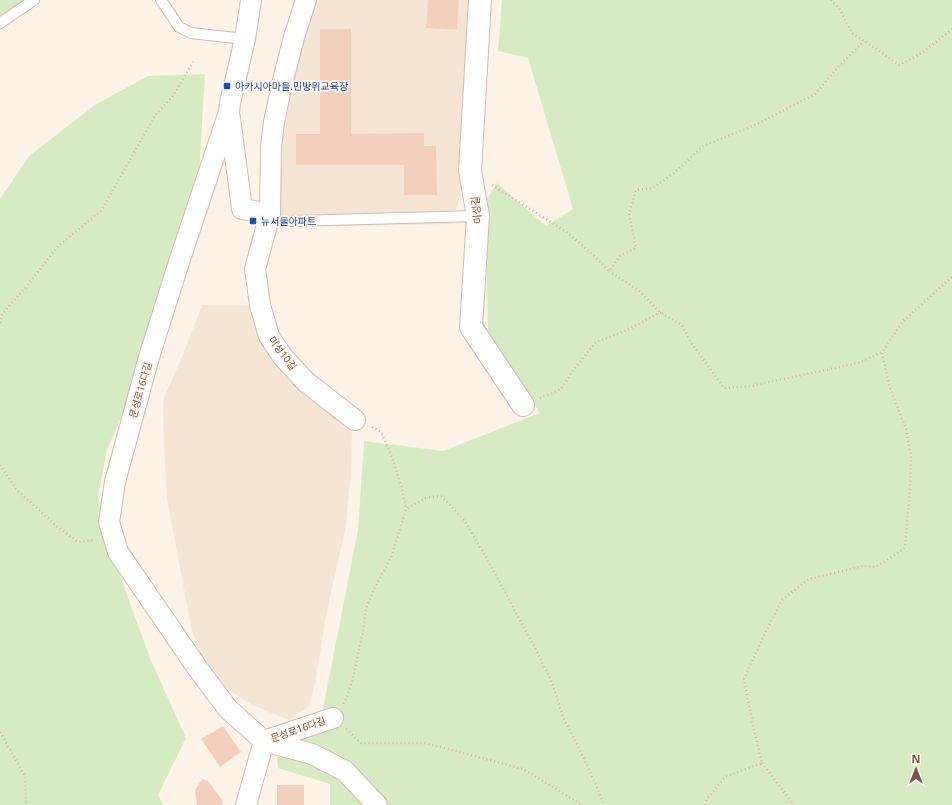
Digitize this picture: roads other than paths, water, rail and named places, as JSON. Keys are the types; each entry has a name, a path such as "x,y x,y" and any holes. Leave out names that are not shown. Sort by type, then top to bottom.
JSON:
{"street":[{"name":"문성로16다길","path":"251,0 245,39 229,112 180,258 149,357 115,482 110,522 118,552 196,666 228,709 264,741 312,754 346,770 377,805"},
{"name":"미성10길","path":"306,0 288,57 274,122 271,147 270,214 255,269 260,305 269,336 283,357 306,382 356,420"},
{"name":"미성길","path":"480,0 470,171 478,216 471,327 523,405"},
{"path":"229,112 242,209 270,214"},
{"name":"문성로16다길","path":"264,741 333,718"},
{"name":"문성로16다길","path":"246,805 264,741"}],"lane":[{"path":"0,23 34,0"},
{"path":"161,0 179,27 191,33 245,39"},
{"path":"292,221 478,216"}],"place":[{"name":"아카시아마을.민방위교육장","path":"227,86"},
{"name":"뉴서울아파트","path":"253,221"}]}
